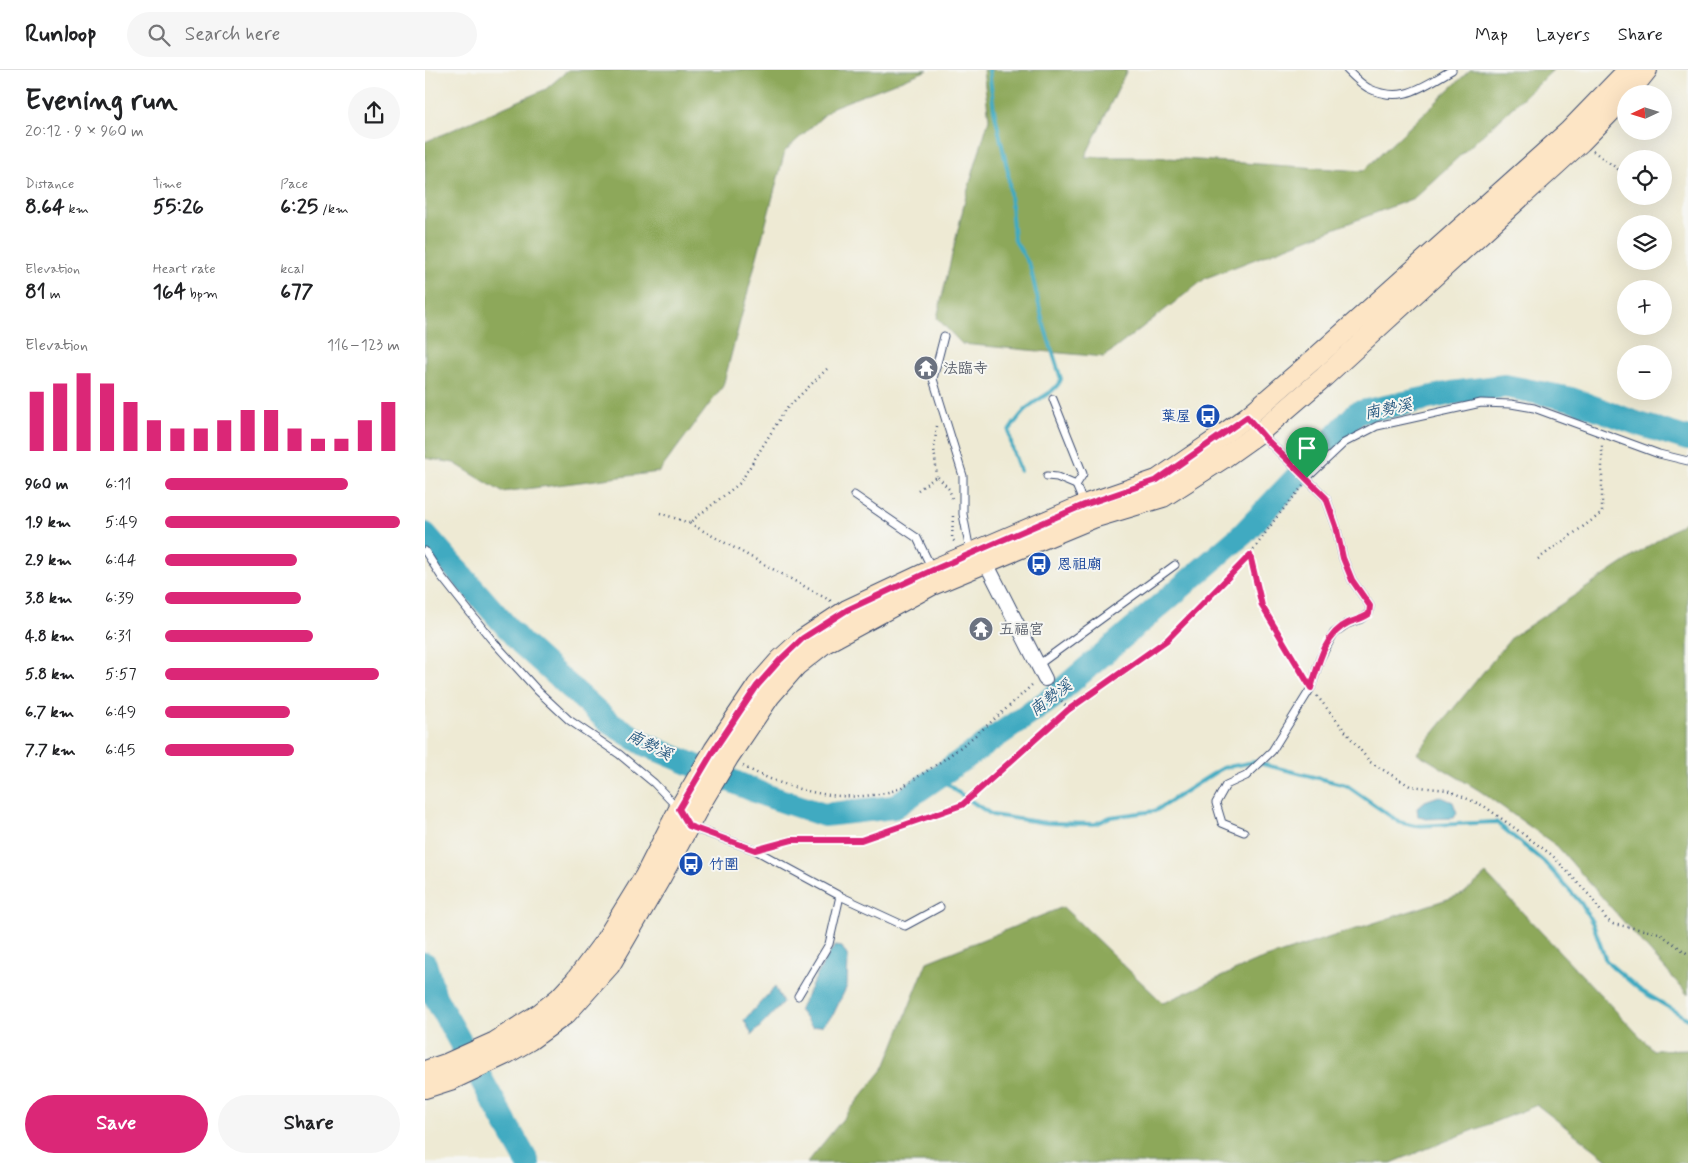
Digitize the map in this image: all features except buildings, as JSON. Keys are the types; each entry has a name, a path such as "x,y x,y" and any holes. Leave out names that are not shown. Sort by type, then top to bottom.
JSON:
{"street":[{"path":"1575,137 1628,70"},
{"path":"1635,85 1647,70"},
{"path":"425,1088 449,1071 499,1049 559,998 575,981 605,941 723,757 757,686 803,638 932,585 978,558 1157,480 1257,429 1313,360 1617,103"},
{"path":"852,617 933,570 978,558"},
{"path":"978,558 1042,673"},
{"path":"425,1071 449,1071"}],"lane":[{"path":"1347,70 1368,87 1390,95 1409,94 1452,70"},
{"path":"944,336 933,379 963,476 963,514 978,558"},
{"path":"1053,399 1083,474 1076,485"},
{"path":"1307,478 1345,443 1377,426 1481,403 1511,404 1534,408 1659,454 1688,462"},
{"path":"1244,832 1222,823 1216,803 1226,784 1246,776 1272,751 1311,688 1320,659 1334,633 1347,624 1369,614 1370,606 1352,580 1343,558 1336,526 1326,498 1257,429"},
{"path":"1047,476 1076,485 1089,511"},
{"path":"854,495 917,538 933,570"},
{"path":"425,551 441,576 491,639 538,691 569,720 619,754 689,808 755,850 840,896 905,926 940,907"},
{"path":"1042,673 1175,565"},
{"path":"797,996 829,944 840,896"}],"path":[{"path":"1575,137 1617,168"},
{"path":"689,523 740,482 785,410 827,369"},
{"path":"942,409 935,440 937,476 949,489 953,500"},
{"path":"1537,559 1602,513 1602,433"},
{"path":"918,490 937,476"},
{"path":"755,850 792,840 861,840 962,805 1068,710 1167,640 1250,555 1276,518 1306,482 1307,478"},
{"path":"953,509 952,539 959,547 978,558"},
{"path":"660,513 689,523 852,617"},
{"path":"1250,555 1262,606 1311,688 1370,762 1410,786 1447,790 1484,806 1552,855 1590,896 1607,920 1613,924 1659,933 1688,954"},
{"path":"723,757 783,785 821,793 862,797 895,791 942,761 1004,710 1042,673 1068,710"}],"green space":[{"path":"568,70 928,70 833,107 785,151 723,386 659,472 502,492 454,463 425,458 425,142 546,89"},
{"path":"983,70 1127,70 1085,157 1153,157 1363,171 1470,70 1553,70 1414,198 1206,278 1104,357 962,344 937,318 966,196 989,119"},
{"path":"1688,520 1688,995 1557,846 1480,791 1417,753 1512,637"},
{"path":"1486,874 1653,1050 1688,1049 1688,1163 1612,1163 1537,1105 1391,1163 807,1163 885,1067 927,962 1063,907 1163,1003 1254,962 1463,894"}],"water":[{"path":"1439,796 1453,802 1457,813 1454,818 1426,819 1418,816 1417,808 1425,801"},
{"path":"835,946 842,947 848,957 847,986 833,1015 823,1025 812,1027 799,1010 827,956"},
{"path":"775,987 783,1003 752,1035 744,1020"}],"waterway":[{"path":"989,70 994,110 1008,172 1014,239 1030,266 1043,322 1061,379 1052,391 1024,412 1009,431 1012,448 1020,471"},
{"name":"南勢溪","path":"425,534 521,643 609,722 646,745 765,795 824,815 894,807 1052,698 1243,534 1357,413 1452,393 1505,386 1571,399 1639,424 1688,439"},
{"path":"938,776 992,815 1046,823 1095,824 1110,817 1155,811 1222,768 1254,762 1346,785 1399,822 1415,826 1496,822 1545,863 1581,903 1593,924 1606,961 1640,990 1688,1019"},
{"name":"南勢溪","path":"425,964 435,997 528,1163"}],"place":[{"name":"法臨寺","path":"926,368"},
{"name":"葉屋","path":"1208,416"},
{"name":"恩祖廟","path":"1039,564"},
{"name":"五福宮","path":"981,629"},
{"name":"竹圍","path":"691,864"}],"route":[{"path":"1247,417 1266,439 1307,478 1326,498 1336,526 1343,558 1352,580 1370,606 1369,614 1347,624 1334,633 1320,659 1311,688 1262,606 1250,555 1167,640 1068,710 962,805 861,840 792,840 755,850 689,826 679,809 714,750 757,686 803,638 847,610 933,570 1084,505 1157,480 1247,417"}]}
